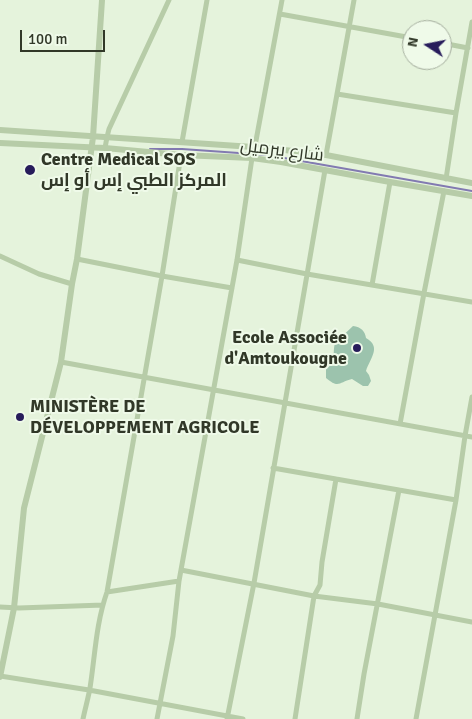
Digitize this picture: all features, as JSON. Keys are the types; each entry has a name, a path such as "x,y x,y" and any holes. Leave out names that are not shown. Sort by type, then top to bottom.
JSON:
{"street":[{"path":"102,0 92,148 77,260 61,362 24,508 14,608 0,676 89,690 227,718 243,719"},
{"path":"106,148 107,137 169,0"},
{"path":"182,142 207,0"},
{"path":"157,719 173,636 179,581 237,260 252,158 282,0"},
{"path":"326,155 354,0"},
{"path":"280,14 402,36"},
{"path":"446,179 472,22"},
{"path":"452,45 468,48"},
{"path":"337,94 456,113"},
{"name":"شارع بيرميل","path":"0,130 255,146 326,155 472,183"},
{"name":"شارع بيرميل","path":"0,143 252,158 472,196"},
{"path":"83,719 162,276 181,155"},
{"path":"227,718 254,584 325,170"},
{"path":"372,285 390,182"},
{"path":"400,424 444,192"},
{"path":"0,256 39,274 72,284"},
{"path":"77,260 232,288"},
{"path":"237,260 472,302"},
{"path":"61,362 472,437"},
{"path":"416,719 456,500 472,397"},
{"path":"274,468 456,500"},
{"path":"295,719 314,596 320,585 336,479"},
{"path":"357,719 400,490"},
{"path":"181,570 314,596 378,604 472,622"},
{"path":"107,592 179,581"},
{"path":"0,607 102,605"}],"green space":[{"path":"353,326 358,327 365,333 366,338 371,341 374,349 366,371 371,381 368,386 363,386 352,379 337,384 326,378 326,369 333,361 335,343"}],"waterway":[{"path":"150,149 182,149 267,155 472,191"}],"place":[{"name":"Centre Medical SOS المركز الطبي إس أو إس","path":"30,170"},
{"name":"Ecole Associée d'Amtoukougne","path":"357,348"},
{"name":"MINISTÈRE DE DÉVELOPPEMENT AGRICOLE","path":"20,417"}]}
